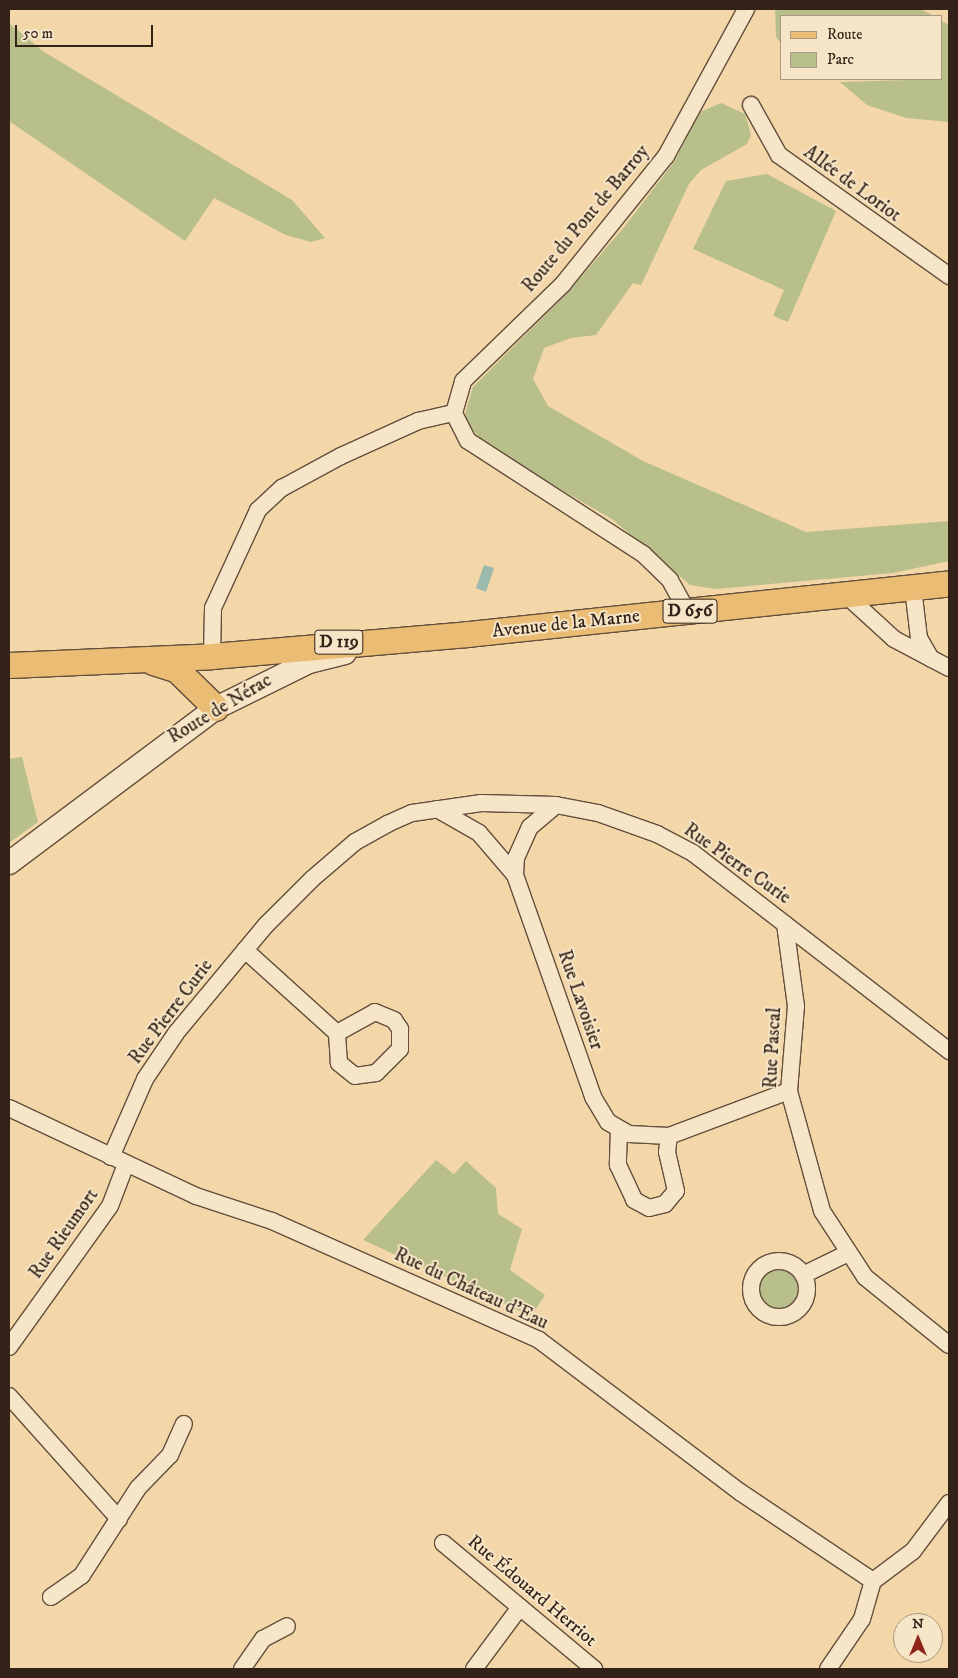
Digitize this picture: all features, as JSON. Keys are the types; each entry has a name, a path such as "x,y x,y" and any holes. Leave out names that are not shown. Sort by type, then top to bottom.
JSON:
{"main road":[{"name":"Avenue de la Marne","path":"212,656 467,634 949,583"},
{"name":"Route de Nérac","path":"9,863 216,708 309,662 467,634"},
{"name":"D 119","path":"9,665 212,656"},
{"path":"212,656 216,708"},
{"name":"D 119","path":"139,659 178,670 216,708"}],"street":[{"name":"Route du Pont de Barroy","path":"454,413 463,381 563,284 666,156 746,9"},
{"name":"Allée de Loriot","path":"751,105 779,155 949,276"},
{"path":"212,656 213,608 258,510 282,488 341,456 418,421 454,413 468,441 642,554 670,580 687,611"},
{"path":"913,588 919,638 931,660"},
{"path":"846,595 894,639 949,668"},
{"name":"Rue Pierre Curie","path":"111,1156 145,1079 245,950 312,879 355,842 412,813 437,809 490,803 556,805 598,813 657,834 693,853 949,1051"},
{"name":"Rue Lavoisier","path":"515,875 521,842 530,827 556,805"},
{"name":"Rue Lavoisier","path":"437,809 480,833 515,875 593,1097 619,1130"},
{"name":"Rue Pascal","path":"786,924 796,1006 789,1091 813,1187 846,1254 883,1296 949,1345"},
{"path":"245,950 337,1033"},
{"path":"669,1136 667,1152 676,1191 665,1204 649,1208 634,1200 618,1165 619,1130 648,1138 669,1136 789,1091"},
{"name":"Rue du Château d'Eau","path":"9,1108 196,1196 272,1221 539,1340 740,1492 873,1581"},
{"name":"Rue Rieumort","path":"9,1347 110,1206 126,1164"},
{"path":"803,1275 846,1254"},
{"path":"9,1396 119,1519"},
{"path":"51,1597 82,1575 138,1488 170,1455 184,1424"},
{"path":"828,1669 862,1619 873,1581 913,1551 949,1503"},
{"name":"Rue Édouard Herriot","path":"443,1543 594,1669"},
{"path":"474,1669 520,1607"},
{"path":"242,1669 264,1639 287,1626"}],"green space":[{"path":"775,9 920,9 932,15 780,15 780,42 776,37"},
{"path":"943,22 949,25 949,122 906,118 867,105 840,82 943,80"},
{"path":"9,23 44,52 292,200 325,238 311,242 286,235 214,198 185,241 9,121"},
{"path":"721,103 745,114 751,135 747,144 701,170 689,184 641,285 633,283 596,335 571,338 544,348 533,379 548,406 643,461 806,532 949,521 949,561 893,573 716,589 690,585 612,519 490,449 469,426 465,414 473,387 569,291 625,226 674,162 700,112"},
{"path":"767,174 836,211 788,322 773,316 784,290 693,249 726,181"},
{"path":"22,757 38,822 9,843 9,759"},
{"path":"436,1160 454,1174 466,1161 496,1188 498,1214 522,1229 510,1270 545,1295 531,1316 363,1240"},
{"path":"778,1266 791,1270 797,1276 801,1289 797,1302 791,1308 778,1312 765,1308 759,1302 755,1289 759,1276 765,1270"}],"shaded area":[{"path":"484,565 494,568 486,592 476,588"}]}
